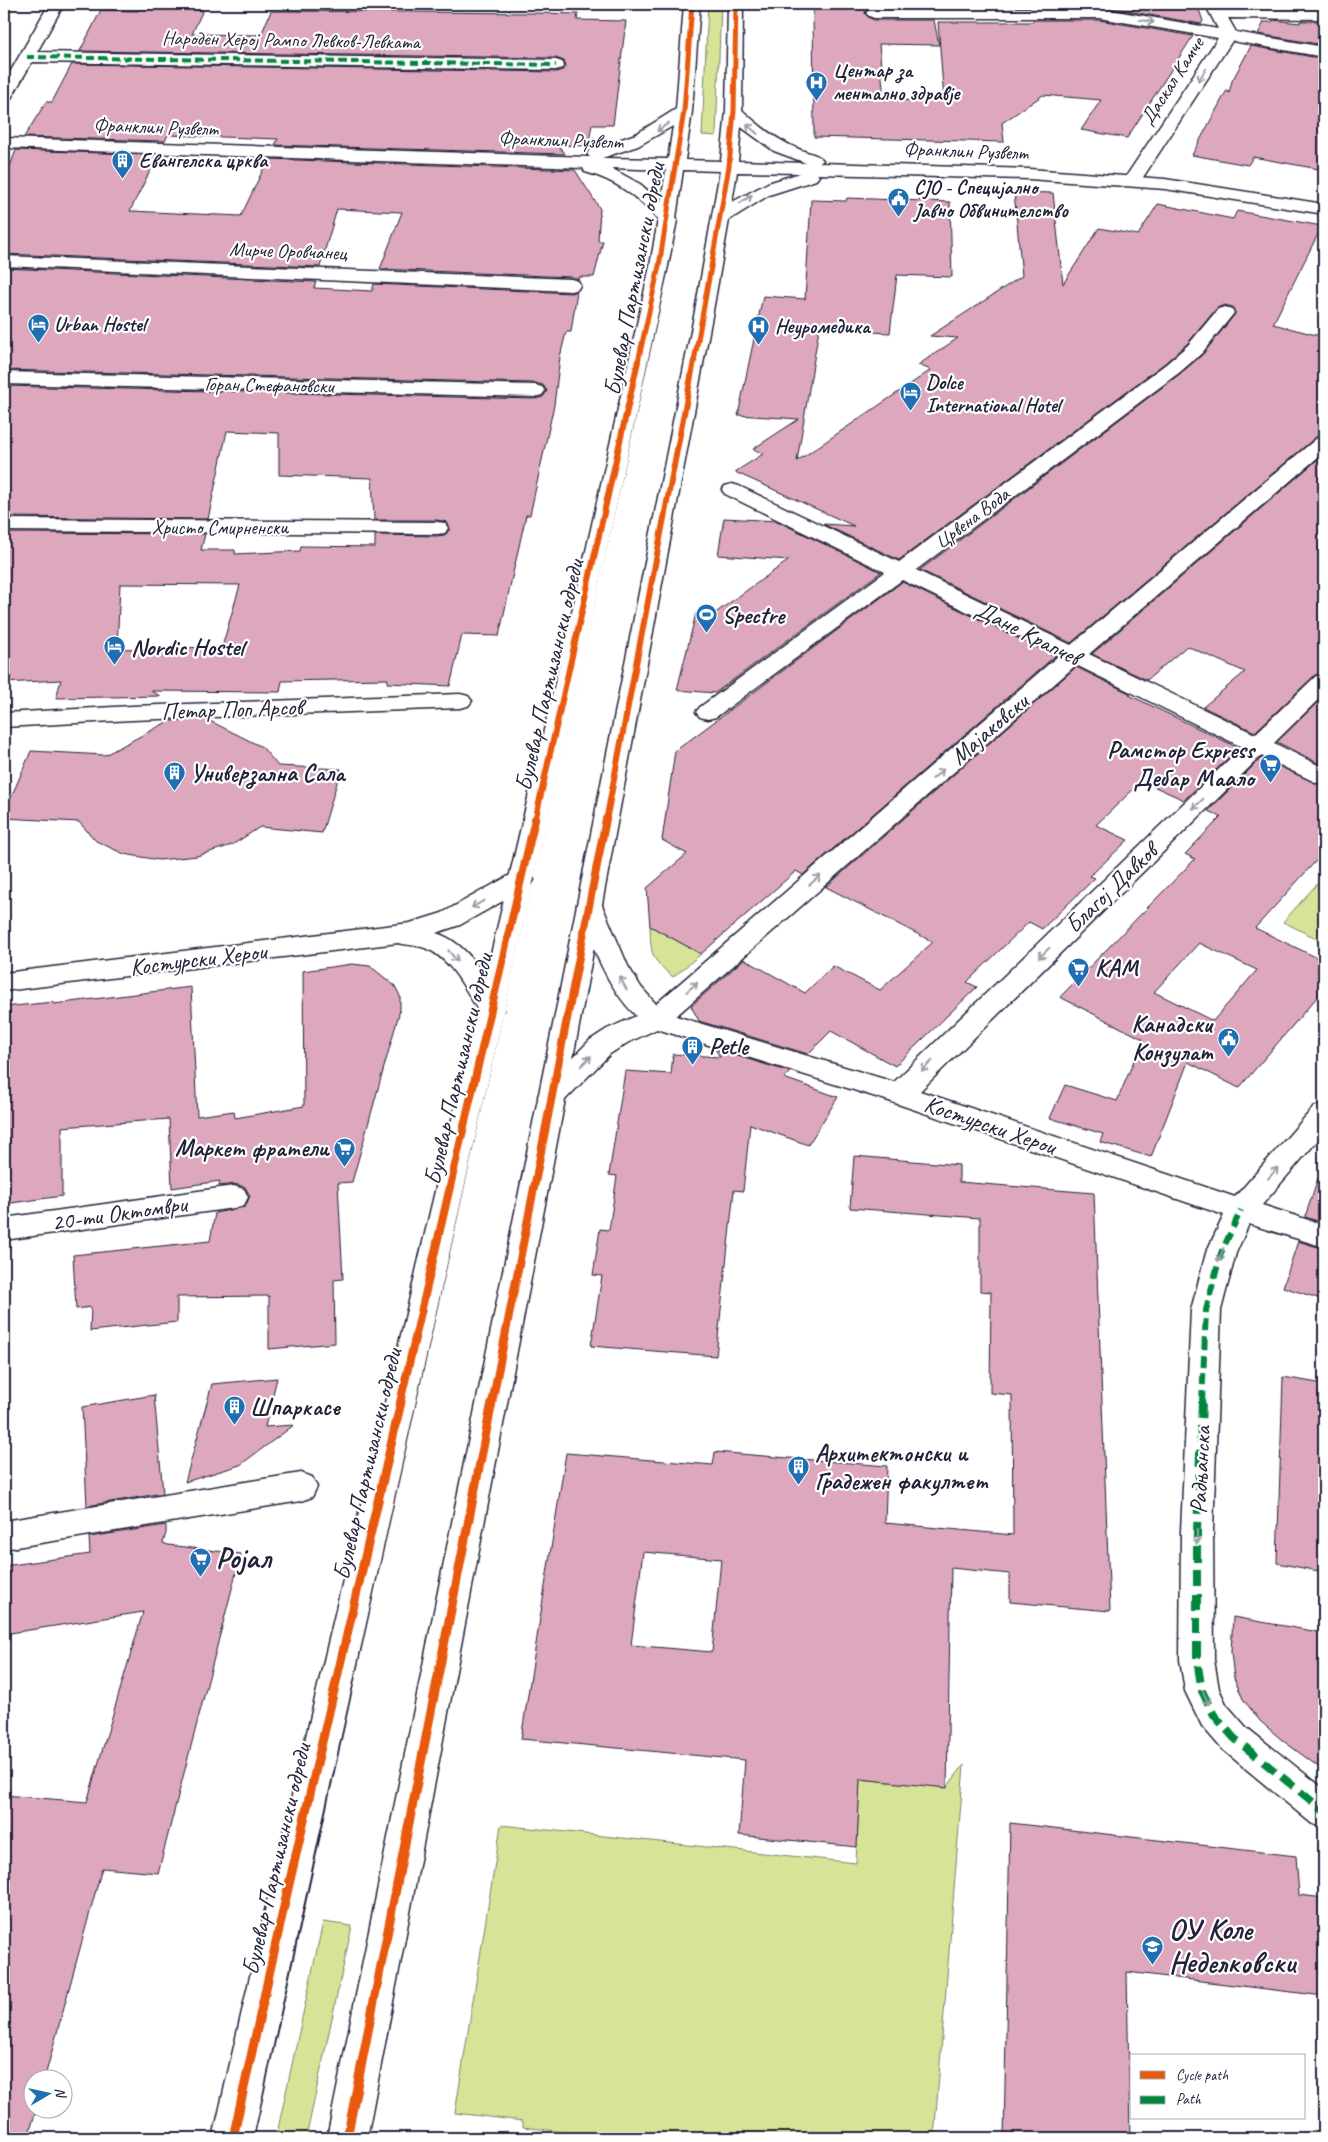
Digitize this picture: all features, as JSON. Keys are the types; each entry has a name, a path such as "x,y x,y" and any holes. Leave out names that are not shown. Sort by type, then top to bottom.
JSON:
{"street":[{"path":"4,97 56,4"},
{"name":"Булевар Партизански одреди","path":"233,2138 287,1893 590,582 668,220 684,111 692,4"},
{"path":"346,2138 590,904 721,217 729,166 734,111 736,4"},
{"path":"874,13 1098,8 1324,52"},
{"path":"1214,8 1324,14"},
{"name":"Даскал Камче","path":"1132,181 1228,34 1214,8"},
{"name":"Народен Херој Рампо Левков-Левката","path":"26,57 556,64"},
{"path":"568,162 636,142 656,131 684,111"},
{"path":"734,111 761,137 778,147 845,168"},
{"name":"Франклин Рузвелт","path":"4,143 568,162 845,168 1038,175 1132,181 1200,188 1324,209"},
{"path":"568,162 597,169 633,186 652,202 668,220"},
{"path":"721,217 752,196 773,186 794,179 845,168"},
{"name":"Мирче Оровчанец","path":"4,261 571,285"},
{"name":"Црвена Вода","path":"708,712 1172,368 1196,348 1225,313"},
{"name":"Горан Стефановски","path":"4,378 535,391"},
{"name":"Мајаковски","path":"655,1018 1072,656 1324,442"},
{"name":"Дане Крапчев","path":"732,490 902,570 1072,656 1324,777"},
{"name":"Христо Смирненски","path":"4,525 437,528"},
{"name":"Благој Давков","path":"899,1094 1324,681"},
{"name":"Петар Поп Арсов","path":"4,720 132,713 460,702"},
{"name":"Костурски Херои","path":"4,982 426,929 451,918 521,880"},
{"name":"Костурски Херои","path":"590,904 598,929 625,987 638,1004 655,1018 899,1094 1241,1210 1324,1236"},
{"name":"Костурски Херои","path":"393,934 427,940 447,949 473,982 491,1010"},
{"path":"552,1096 600,1047 617,1036 655,1018"},
{"name":"Радњанска","path":"1324,1114 1241,1210 1221,1253 1206,1310 1197,1531 1197,1660 1202,1691 1214,1715 1234,1738 1324,1811"},
{"name":"20-ти Октомври","path":"4,1229 234,1197"},
{"path":"4,1535 301,1487"}],"green space":[{"path":"708,4 721,4 716,136 702,135"},
{"path":"1324,876 1324,942 1283,922"},
{"path":"650,926 701,954 673,977 660,965 653,955"},
{"path":"964,1765 934,2138 614,2138 523,2127 523,2121 455,2113 501,1825 856,1863 860,1779 947,1787"},
{"path":"323,1922 352,1926 306,2138 276,2138"}],"building":[{"path":"813,4 932,4 932,6 874,6 865,12 868,17 874,20 934,20 939,45 879,44 884,100 944,101 938,22 1099,20 1193,36 1127,138 1081,130 1101,100 1043,95 1002,123 1004,142 814,137"},
{"path":"1029,4 1197,4 1203,21 1201,24 1099,6 1030,6"},
{"path":"139,8 203,10 192,34 261,35 271,11 578,14 577,20 626,21 613,125 592,125 588,146 558,145 565,154 275,145 278,139 168,135 165,141 24,137 46,102 52,102 72,64 556,72 563,70 566,66 564,61 556,58 80,51 101,10 138,11"},
{"path":"1273,20 1300,23 1300,21 1324,21 1324,45 1258,34 1264,22 1272,22"},
{"path":"1251,46 1324,59 1324,170 1253,157 1248,165 1192,155 1227,90 1229,93 1232,81"},
{"path":"16,150 158,155 130,211 241,216 268,159 575,170 600,209 598,241 603,241 594,277 579,277 579,279 571,277 380,269 402,212 337,209 320,267 4,254 4,183"},
{"path":"1014,192 1053,193 1063,284 1099,228 1138,235 1158,204 1233,219 1237,211 1322,226 1273,324 1324,337 1324,434 1316,437 1071,643 920,570 1181,373 1203,354 1235,314 1233,307 1224,305 1217,308 1187,344 1165,363 899,560 823,524 854,526 735,472 763,454 753,449 799,419 738,415 763,296 805,299 811,200 846,201 847,198 950,202 952,277 897,275 890,333 819,329 797,461 931,370 918,365 958,338 930,336 1022,276"},
{"path":"4,268 316,282 314,288 372,291 374,284 571,293 577,291 571,332 566,332 560,357 554,405 530,515 526,515 499,636 462,635 450,686 387,683 388,679 282,681 280,692 151,691 161,696 56,698 61,680 4,683 4,533 205,534 201,550 235,550 235,554 300,551 301,546 375,547 375,535 437,536 445,535 450,529 447,522 437,520 374,520 372,478 279,475 279,433 227,431 208,519 4,517 4,386 535,399 543,397 547,391 543,385 535,383 4,370","holes":["120,584 240,585 222,647 117,649"]},
{"path":"1324,454 1324,672 1315,675 1255,732 1203,707 1245,672 1187,646 1147,680 1092,654"},
{"path":"724,518 777,521 881,572 715,693 677,690 696,613 714,614 789,560 718,555"},
{"path":"902,582 1055,656 803,875 796,871 701,954 650,926 647,888 687,854 662,840 675,751"},
{"path":"1076,667 1239,748 1184,800 1142,781 1096,825 1128,840 1090,876 1095,878 1042,929 1029,922 967,982 977,987 895,1066 831,1031 808,1054 699,1021 691,1006 744,959 805,993 833,966 880,990 933,942 826,887"},
{"path":"1324,696 1324,766 1277,742"},
{"name":"Универзална Сала","path":"206,719 262,747 278,766 341,769 322,833 260,827 232,845 197,856 159,860 124,854 96,841 79,822 4,818 31,751 105,755 169,721"},
{"path":"1261,758 1324,787 1324,852 1255,928 1324,961 1324,989 1239,1088 1188,1062 1151,1157 1100,1142 1103,1134 1050,1118 1065,1085 1117,1101 1143,1039 1060,997 1195,859 1185,854 1221,817 1208,811","holes":["1199,943 1257,970 1213,1021 1154,992"]},
{"path":"352,964 370,966 395,986 400,996 400,1010 352,1182 338,1183 343,1279 334,1280 335,1343 269,1349 269,1296 177,1297 177,1322 90,1331 91,1307 76,1309 73,1255 210,1241 215,1213 245,1207 250,1196 245,1187 234,1184 219,1186 220,1181 172,1188 169,1119 62,1127 62,1196 4,1204 4,1007 54,1002 54,1004 191,987 197,1116 234,1111 235,1118 304,1106 303,971"},
{"path":"715,1049 790,1072 784,1078 838,1097 808,1145 750,1124 743,1191 734,1190 716,1356 591,1346 602,1276 593,1275 600,1229 609,1230 617,1176 609,1175 625,1071 671,1074 673,1054 720,1057"},
{"name":"Архитектонски и Градежен факултет","path":"854,1156 959,1165 959,1182 1094,1193 1110,1611 1010,1602 1010,1574 951,1568 947,1788 860,1779 857,1847 739,1835 745,1760 521,1739 566,1453 713,1465 715,1452 887,1466 885,1523 1013,1535 1012,1395 990,1393 991,1292 980,1291 980,1218 850,1208","holes":["643,1552 721,1559 712,1652 631,1645"]},
{"path":"1318,1178 1324,1179 1324,1223 1305,1217"},
{"path":"1298,1241 1324,1249 1324,1300 1283,1287"},
{"path":"1283,1377 1324,1384 1324,1572 1277,1563"},
{"name":"Шпаркасе","path":"277,1378 265,1427 294,1425 240,1465 185,1482 212,1384"},
{"path":"154,1395 163,1493 87,1506 82,1407"},
{"path":"166,1525 163,1543 168,1545 241,1554 158,1873 102,1868 47,2070 22,2070 22,2120 33,2120 28,2138 4,2138 4,1795 87,1802 143,1612 4,1634 4,1566 90,1554 89,1537"},
{"path":"1233,1617 1324,1633 1324,1771 1260,1721 1243,1699 1234,1678 1231,1652"},
{"name":"ОУ Коле Неделковски","path":"1010,1823 1296,1856 1299,1895 1324,1898 1324,1996 1127,1972 1130,2138 1004,2138"}],"marked path":[{"path":"27,57 556,65"},
{"path":"1241,1210 1221,1253 1206,1310 1197,1531 1197,1660 1202,1691 1214,1715 1234,1738 1324,1811"}],"cycle path":[{"path":"233,2138 287,1893 590,582 659,266 684,111 692,4"},
{"path":"347,2138 571,1000 704,311 729,166 734,111 736,4"}],"place":[{"name":"Центар за ментално здравје","path":"817,101"},
{"name":"Евангелска црква","path":"123,179"},
{"name":"СЈО - Специјално Јавно Обвинителство","path":"898,217"},
{"name":"Urban Hostel","path":"38,343"},
{"name":"Неуромедика","path":"759,345"},
{"name":"Dolce International Hotel","path":"910,412"},
{"name":"Spectre","path":"706,634"},
{"name":"Nordic Hostel","path":"115,666"},
{"name":"Рамстор Express Дебар Маало","path":"1270,783"},
{"name":"Универзална Сала","path":"174,792"},
{"name":"КАМ","path":"1079,987"},
{"name":"Канадски Конзулат","path":"1228,1057"},
{"name":"Petle","path":"693,1065"},
{"name":"Маркет фратели","path":"345,1167"},
{"name":"Шпаркасе","path":"234,1426"},
{"name":"Архитектонски и Градежен факултет","path":"799,1486"},
{"name":"Ројал","path":"200,1577"},
{"name":"ОУ Коле Неделковски","path":"1153,1965"}]}
